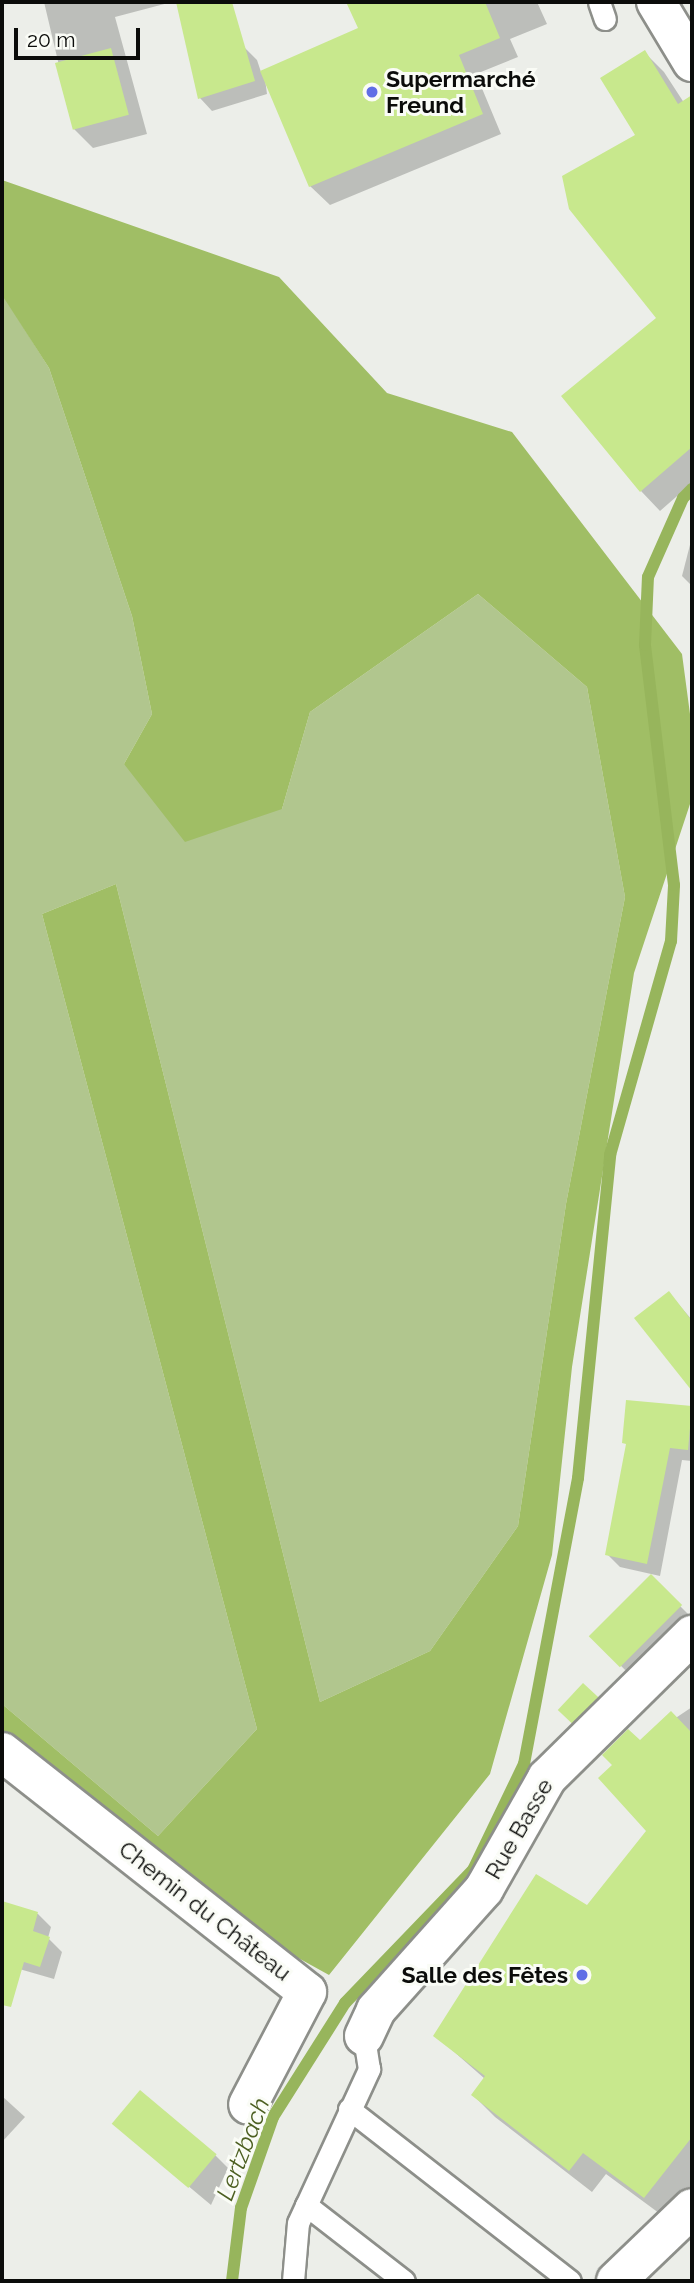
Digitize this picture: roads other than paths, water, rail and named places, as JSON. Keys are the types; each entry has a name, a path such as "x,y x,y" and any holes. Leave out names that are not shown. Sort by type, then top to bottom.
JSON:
{"street":[{"path":"656,2 692,62"},
{"name":"Rue Basse","path":"364,2036 376,2010 484,1889 547,1778 692,1635"},
{"name":"Chemin du Château","path":"2,1752 307,1992 248,2105"},
{"path":"616,2281 692,2208"}],"lane":[{"path":"293,2281 298,2223 369,2069 364,2036"},
{"path":"349,2109 570,2281"},
{"path":"306,2205 404,2281"}],"waterway":[{"name":"Lertzbach","path":"232,2281 241,2208 273,2117 345,2003 473,1870 524,1764 578,1478 610,1155 671,941 674,885 645,645 648,577 683,498 692,489"}],"place":[{"name":"Supermarché Freund","path":"372,92"},
{"name":"Salle des Fêtes","path":"582,1975"}]}
